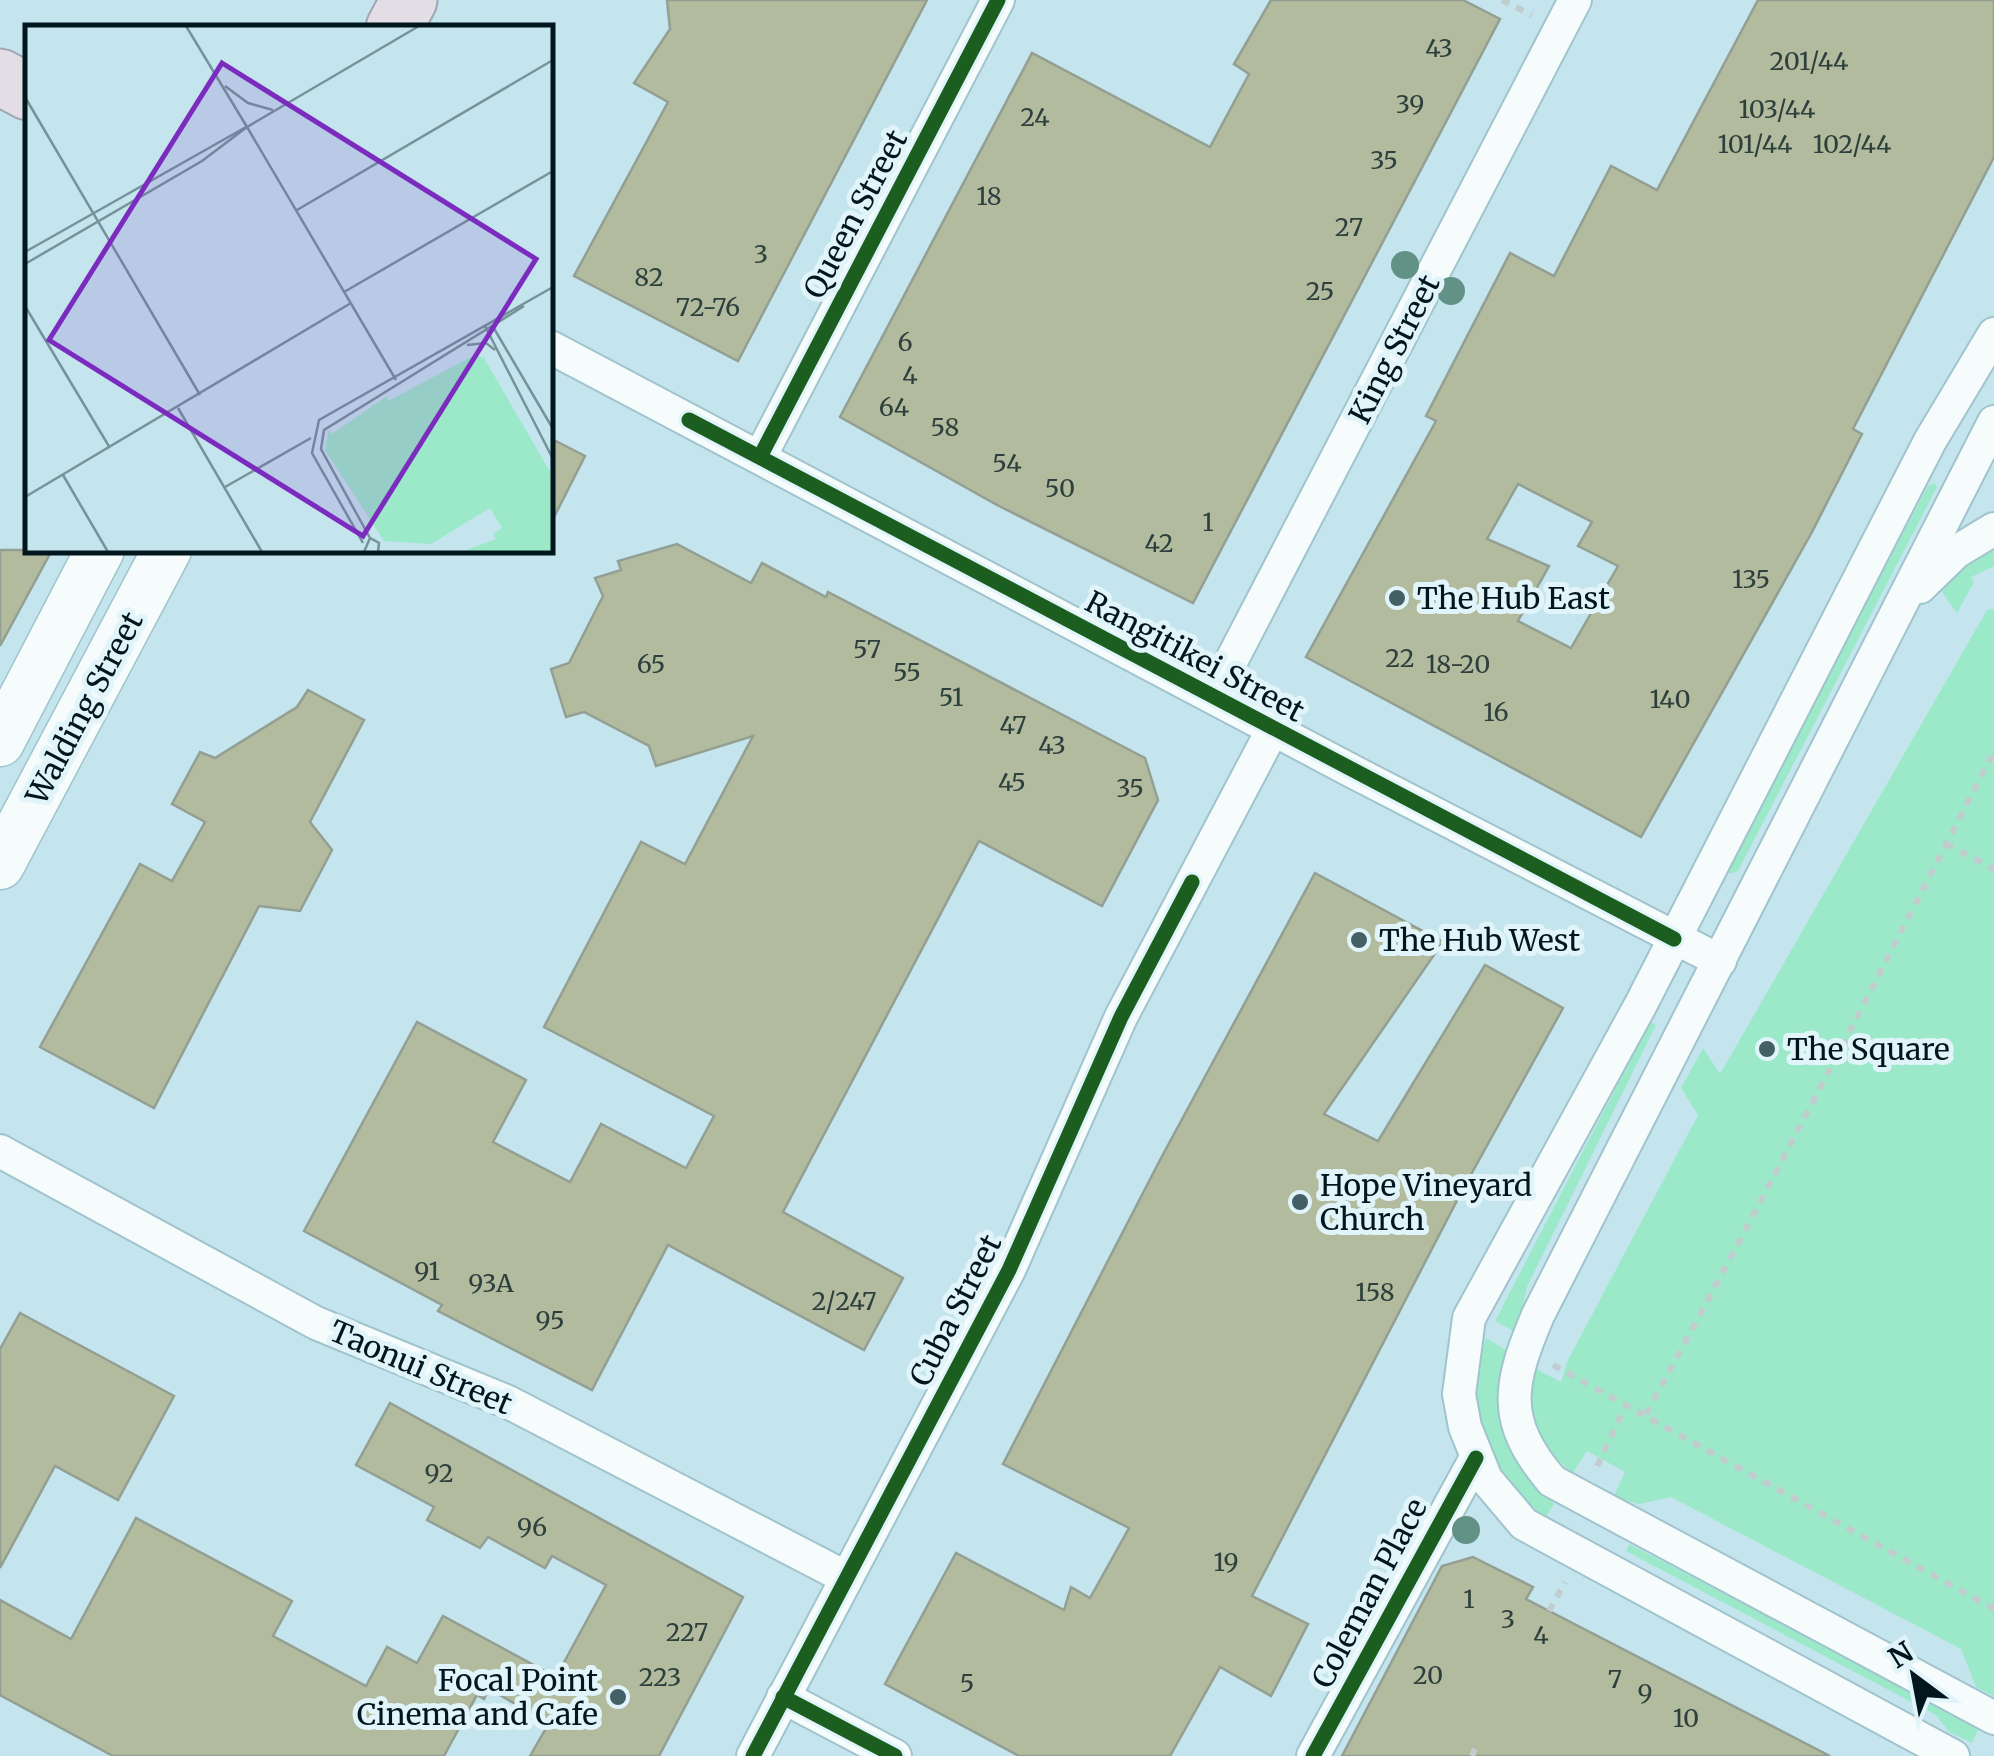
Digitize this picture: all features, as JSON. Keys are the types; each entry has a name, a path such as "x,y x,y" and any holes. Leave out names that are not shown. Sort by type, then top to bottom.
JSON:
{"highway":[{"path":"396,25 409,0"}],"main road":[{"name":"Walding Street","path":"0,742 99,552"},
{"name":"Walding Street","path":"0,866 167,552"}],"street":[{"name":"Queen Street","path":"761,455 998,0"},
{"name":"King Street","path":"1212,696 1575,0"},
{"path":"1953,1756 1524,1524 1500,1498 1476,1458 1460,1394 1469,1318 1674,939 1930,441 1994,334"},
{"name":"Rangitikei Street","path":"552,348 761,455 1272,729 1720,960"},
{"path":"1949,409 1993,428 1983,468 1899,608 1524,1349 1512,1386 1523,1440 1552,1481 1994,1718"},
{"path":"1930,441 1983,468"},
{"path":"1899,608 1956,552 1994,529"},
{"name":"Cuba Street","path":"753,1756 1008,1270 1121,1018 1272,729"},
{"name":"Taonui Street","path":"0,1150 316,1323 508,1402 845,1577"},
{"name":"Coleman Place","path":"1314,1756 1476,1458"},
{"path":"783,1697 895,1756"}],"path":[{"path":"1646,1414 1807,1119 1828,1069 1994,751"},
{"path":"1946,844 1994,868"},
{"path":"1524,1349 1994,1609"}],"green space":[{"path":"1934,483 1937,487 1738,871 1729,874 1729,866 1928,486"},
{"path":"1993,547 1994,566 1971,577 1974,582 1957,613 1942,592 1960,567"},
{"path":"1994,609 1993,1696 1976,1687 1961,1649 1671,1497 1640,1504 1613,1498 1625,1472 1587,1451 1573,1473 1543,1439 1534,1412 1531,1383 1532,1367 1561,1382 1568,1360 1698,1115 1681,1088 1703,1048 1720,1074 1987,610"},
{"path":"1650,1022 1656,1025 1527,1287 1517,1333 1495,1321"},
{"path":"1486,1338 1511,1353 1536,1483 1554,1504 1543,1522 1509,1480 1486,1438 1477,1391"},
{"path":"1629,1544 1980,1726 1972,1743 1949,1732 1936,1715 1626,1551"}],"building":[{"path":"667,0 927,0 738,361 574,276 668,102 634,83 670,29"},
{"path":"1271,0 1463,0 1500,19 1193,603 997,505 840,417 1032,53 1210,147 1249,74 1234,64"},
{"path":"1758,0 1994,0 1994,157 1853,429 1862,434 1812,532 1641,837 1306,657 1436,421 1426,416 1510,253 1554,276 1611,166 1657,190","holes":["1518,484 1592,522 1578,546 1618,566 1571,648 1518,621 1549,566 1487,539"]},
{"path":"552,439 585,456 552,521"},
{"path":"677,544 751,583 762,563 826,597 828,592 1145,758 1158,800 1102,906 979,841 783,1212 903,1278 864,1350 668,1245 592,1390 438,1311 442,1305 304,1231 417,1022 526,1080 493,1142 570,1182 601,1124 686,1168 714,1116 544,1027 641,842 685,864 753,736 656,766 649,746 584,712 566,717 551,669 569,663 603,596 595,578 621,570 618,561"},
{"path":"0,550 51,552 0,646"},
{"path":"308,690 364,720 310,822 332,850 300,911 259,906 154,1108 40,1047 140,864 172,881 205,822 172,804 200,752 215,758 297,707"},
{"path":"1315,873 1443,942 1324,1114 1378,1141 1485,965 1563,1008 1463,1189 1252,1596 1308,1624 1271,1696 1220,1667 1170,1756 1019,1756 885,1684 956,1553 1064,1610 1071,1587 1090,1598 1129,1528 1003,1464 1160,1160"},
{"path":"20,1313 174,1396 118,1500 55,1466 0,1568 0,1349"},
{"path":"390,1403 743,1597 659,1756 530,1756 549,1723 489,1689 484,1699 477,1695 444,1756 113,1756 0,1695 0,1600 71,1639 136,1518 292,1601 273,1636 366,1686 387,1647 417,1663 443,1616 556,1677 606,1585 552,1556 545,1568 488,1537 480,1548 427,1520 434,1507 356,1465"},
{"path":"1473,1557 1533,1587 1526,1599 1830,1756 1342,1756 1442,1566"}],"cycle path":[{"path":"761,455 998,0"},
{"path":"689,420 1674,939"},
{"path":"753,1756 1009,1270 1121,1017 1192,882"},
{"path":"1313,1756 1476,1458"},
{"path":"783,1697 895,1756"}],"place":[{"name":"The Hub East","path":"1397,598"},
{"name":"The Hub West","path":"1359,940"},
{"name":"The Square","path":"1767,1049"},
{"name":"Hope Vineyard Church","path":"1300,1202"},
{"name":"Focal Point Cinema and Cafe","path":"618,1697"}]}
